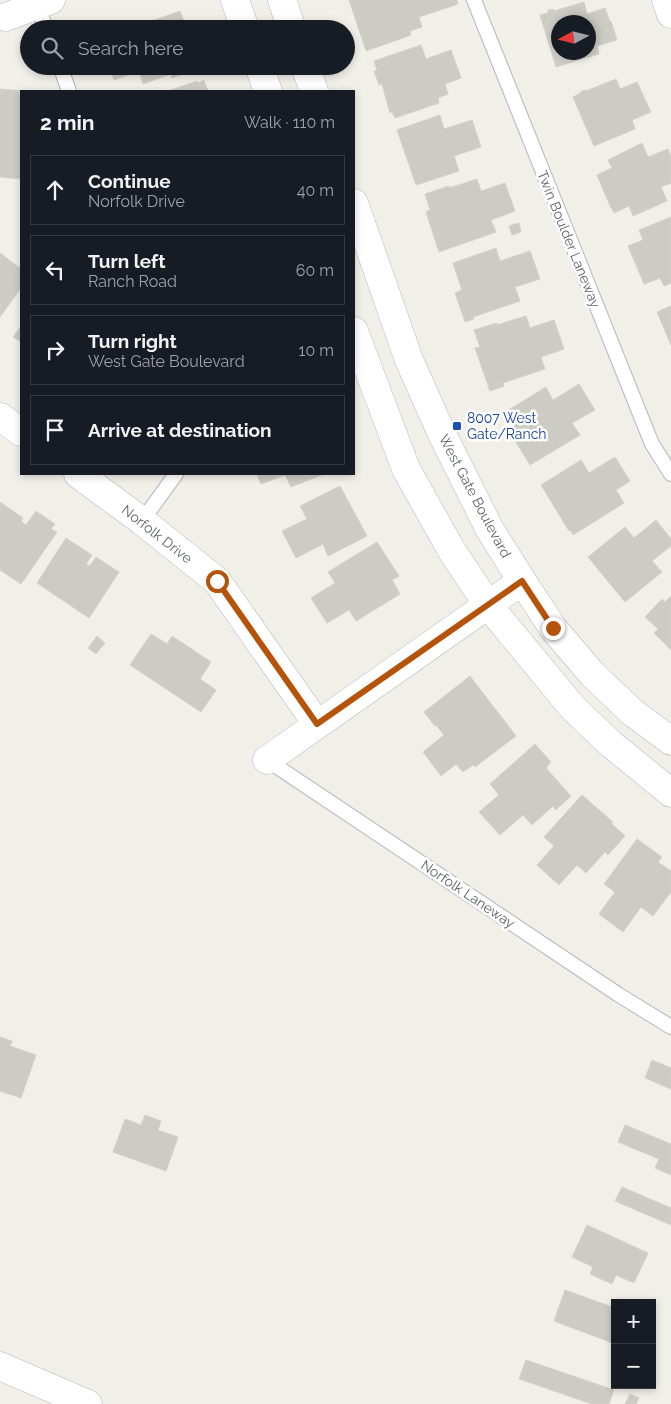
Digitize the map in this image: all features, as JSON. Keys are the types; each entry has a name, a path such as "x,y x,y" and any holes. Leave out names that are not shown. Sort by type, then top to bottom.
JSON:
{"main road":[{"path":"235,0 242,20"},
{"path":"282,0 289,20"},
{"path":"666,0 671,14"},
{"path":"6,17 43,8"},
{"path":"262,75 268,90"},
{"path":"308,75 314,90"},
{"name":"West Gate Boulevard","path":"355,206 409,360 442,434 489,528 553,628 593,675 632,712 671,741"},
{"path":"355,334 406,469 452,551 488,605 573,708 611,744 671,793"},
{"path":"0,417 20,431"},
{"name":"Norfolk Drive","path":"79,475 142,521 217,581 317,724"},
{"path":"267,760 522,581"},
{"path":"0,1366 74,1401"}],"lane":[{"name":"Twin Boulder Laneway","path":"474,0 652,444 671,474"},
{"path":"63,75 69,90"},
{"path":"142,521 175,475"},
{"name":"Norfolk Laneway","path":"267,760 619,995 671,1027"}],"building":[{"path":"349,0 457,0 458,4 419,17 422,27 410,31 411,35 366,51"},
{"path":"584,2 587,14 605,8 617,40 597,46 599,54 596,55 596,15 551,15 551,51 540,15 548,13 548,10 553,9 554,11"},
{"path":"180,11 184,20 155,20"},
{"path":"421,45 426,59 451,50 461,78 445,84 448,94 438,98 439,103 395,118 392,112 390,113 382,84 379,85 374,71 377,70 374,61"},
{"path":"554,60 579,60 556,67"},
{"path":"112,75 128,75 114,80"},
{"path":"140,75 168,75 143,84"},
{"path":"616,79 620,89 637,82 651,112 632,120 635,129 594,146 573,97 580,92"},
{"path":"204,80 208,90 171,90 197,81 198,83"},
{"path":"0,89 20,91 20,179 0,177"},
{"path":"440,115 444,129 472,120 481,147 454,156 459,171 416,185 397,130"},
{"path":"642,143 648,157 668,149 671,157 671,183 661,187 667,201 633,216 629,206 614,213 597,175 612,168 608,160"},
{"path":"477,179 481,191 505,183 515,211 491,220 496,232 439,252 426,212 430,210 425,194"},
{"path":"671,217 671,283 664,286 660,278 644,284 628,246 643,240 639,230"},
{"path":"519,223 521,232 512,235 509,226"},
{"path":"496,248 500,261 530,251 540,279 515,287 520,301 473,317 474,319 465,322 455,293 462,290 453,263"},
{"path":"0,253 20,268 20,289 0,317"},
{"path":"671,306 671,345 657,312"},
{"path":"526,316 530,328 554,320 564,349 541,357 545,369 503,383 504,386 490,391 475,348 480,347 474,330"},
{"path":"20,327 20,341 13,337"},
{"path":"579,384 595,410 572,423 580,435 530,465 514,439 519,435 505,412 546,387 553,400"},
{"path":"615,457 630,481 616,490 624,503 573,535 541,485 581,460 589,473"},
{"path":"257,475 285,475 261,484"},
{"path":"285,475 321,475 291,487"},
{"path":"340,486 367,536 328,556 323,544 296,558 282,531 307,519 300,506"},
{"path":"0,502 23,518 21,521 26,525 36,511 55,524 51,529 57,532 21,584 0,570"},
{"path":"656,520 671,539 671,546 652,561 662,572 625,602 588,557 625,527 634,538"},
{"path":"66,538 92,555 86,564 90,566 96,557 119,572 89,618 37,583"},
{"path":"377,542 399,576 392,580 400,594 356,621 349,610 327,623 311,598 335,583 328,572"},
{"path":"671,596 671,650 654,633 658,629 645,617 662,599 665,602"},
{"path":"151,634 167,644 172,636 211,662 200,679 216,690 201,712 130,665"},
{"path":"97,636 105,643 96,654 88,648"},
{"path":"470,676 516,736 475,767 473,765 463,772 456,764 441,776 423,752 444,735 424,712"},
{"path":"535,744 551,762 546,768 571,796 556,810 553,806 532,825 523,815 500,835 479,812 499,795 490,784"},
{"path":"582,795 613,822 611,823 625,836 608,855 605,852 586,873 577,865 559,885 537,865 554,846 544,837"},
{"path":"637,839 662,857 658,862 671,871 671,892 653,916 641,907 623,932 599,914 615,892 604,884"},
{"path":"0,1037 12,1041 10,1046 36,1055 21,1098 0,1091"},
{"path":"652,1060 671,1068 671,1089 645,1078"},
{"path":"145,1115 161,1121 158,1130 178,1137 166,1171 113,1152 125,1119 141,1125"},
{"path":"625,1125 671,1144 671,1175 655,1168 659,1159 618,1142"},
{"path":"622,1187 671,1208 671,1225 615,1201"},
{"path":"587,1225 648,1253 634,1283 616,1275 612,1284 590,1274 593,1267 572,1257"},
{"path":"565,1290 611,1307 611,1342 554,1321"},
{"path":"526,1360 614,1390 609,1404 592,1404 519,1379"},
{"path":"630,1394 639,1398 636,1404 625,1404"}],"place":[{"name":"8007 West Gate/Ranch","path":"457,426"}],"route":[{"path":"217,581 317,724 522,581 553,628"}]}
